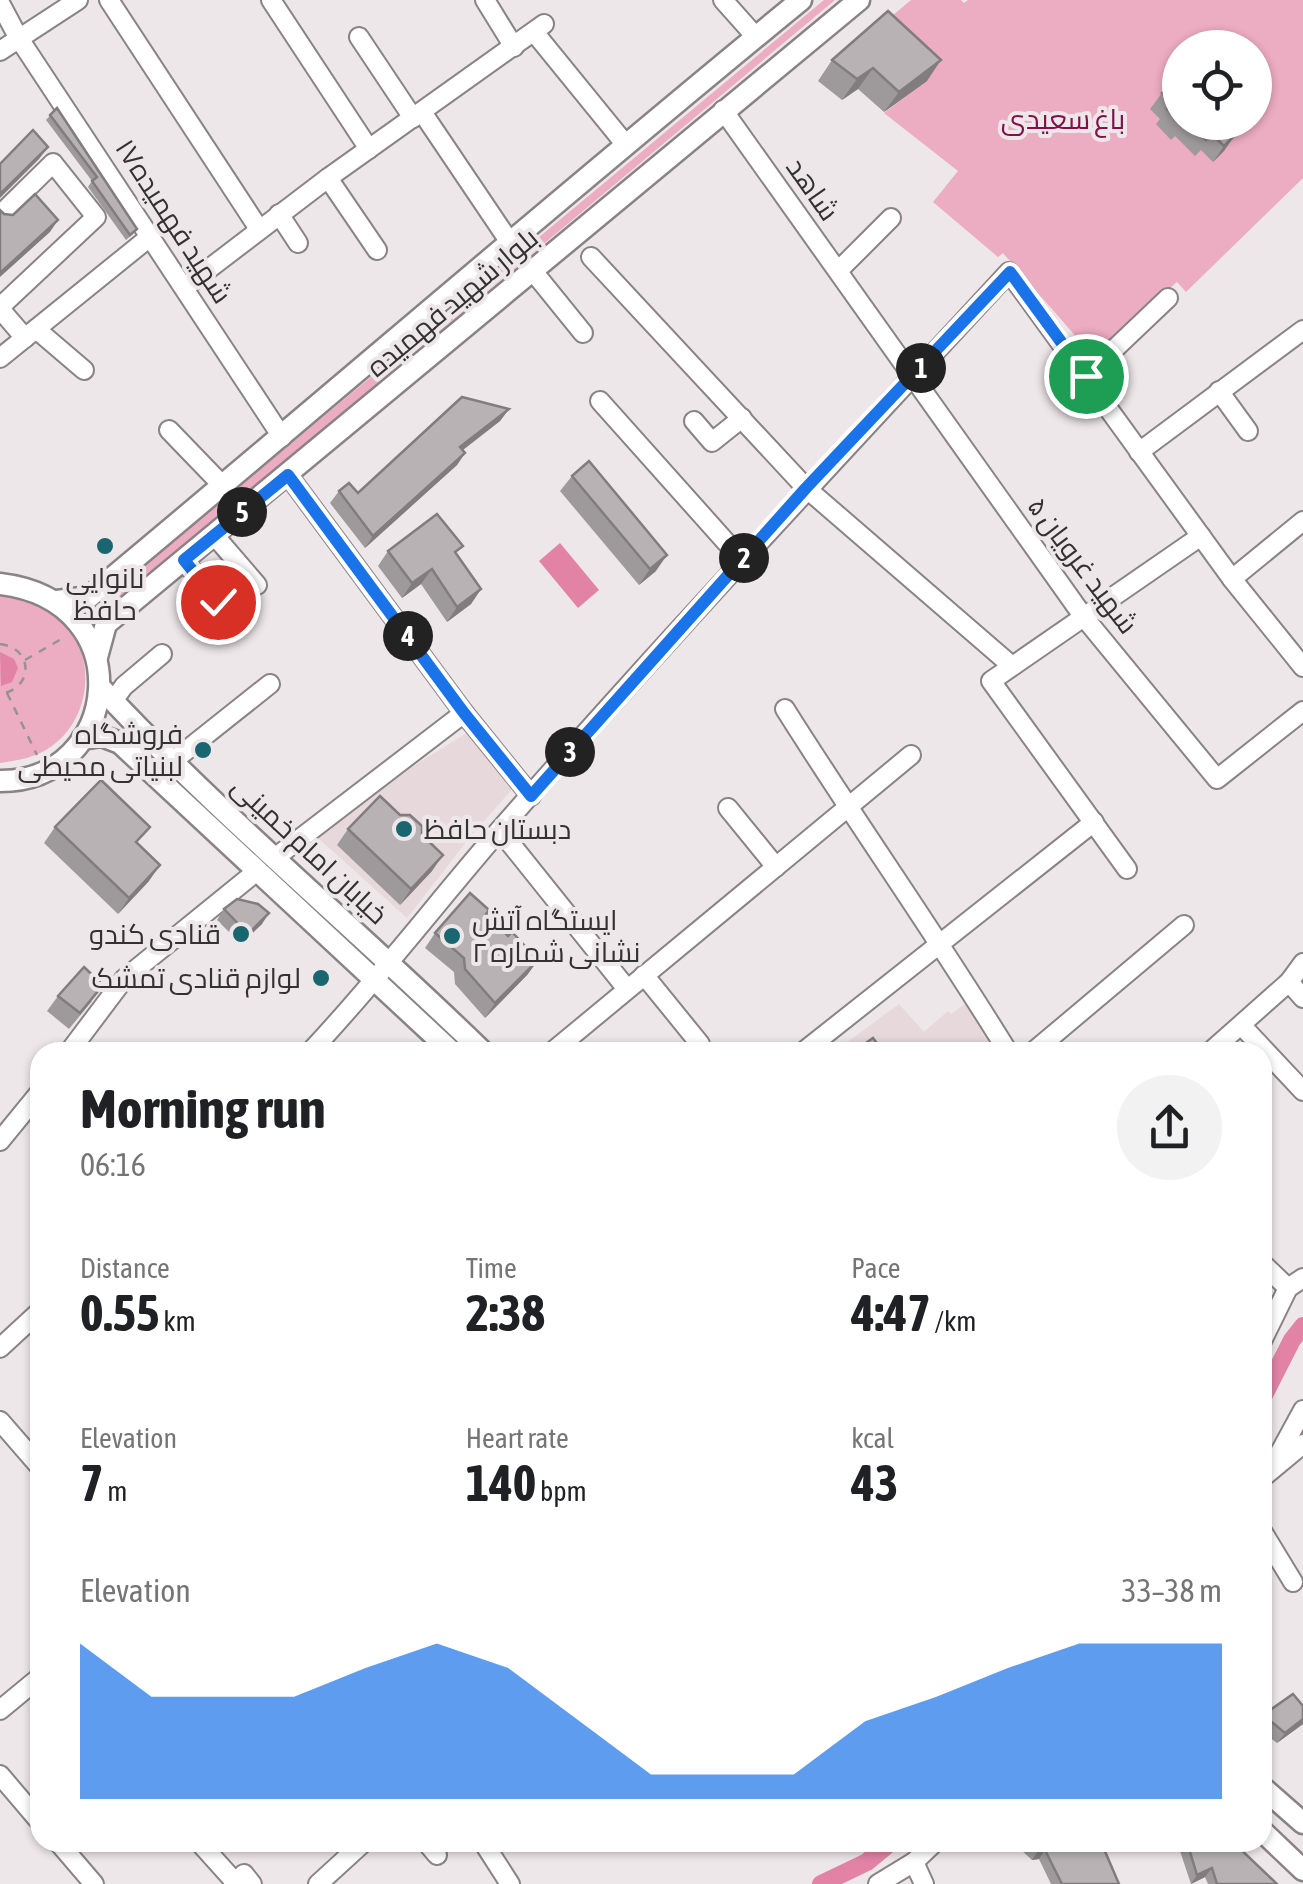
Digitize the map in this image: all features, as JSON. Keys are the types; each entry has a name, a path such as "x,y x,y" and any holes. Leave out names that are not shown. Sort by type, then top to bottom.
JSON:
{"main road":[{"name":"بلوار شهید فهمیده","path":"58,601 89,597 801,0"},
{"name":"بلوار شهید فهمیده","path":"97,657 106,624 859,0"},
{"path":"0,584 28,587 58,601 82,627 97,657 106,694 82,739 64,759 44,771 13,781 0,780"},
{"name":"خیابان امام خمینی","path":"106,694 473,1042"},
{"name":"خیابان امام خمینی","path":"82,739 102,736 120,743 441,1042"},
{"path":"1272,1795 1303,1823"},
{"path":"1272,1841 1303,1870"}],"street":[{"path":"0,51 78,0"},
{"path":"109,0 259,229"},
{"path":"271,0 368,149"},
{"path":"485,0 514,47"},
{"path":"723,0 756,37"},
{"name":"شهید فهمیده۱۷","path":"0,4 282,437"},
{"path":"185,287 328,178 539,28 626,146"},
{"path":"360,37 509,241"},
{"name":"شاهد","path":"724,110 858,299"},
{"path":"0,215 53,163 96,217 0,308 84,370"},
{"path":"328,178 376,250"},
{"path":"279,214 298,243"},
{"path":"838,271 891,218"},
{"path":"0,358 151,236"},
{"path":"592,256 806,488 1012,666"},
{"path":"532,270 583,333"},
{"path":"319,1042 531,796 806,488 1010,272 1232,579 1303,667"},
{"path":"1086,376 1168,298"},
{"name":"شهید غرویان ۵","path":"858,299 1084,616 1217,779 1303,711"},
{"path":"1139,452 1303,330"},
{"path":"1219,391 1248,431"},
{"path":"600,401 742,560"},
{"path":"694,421 712,442 742,418"},
{"path":"169,430 223,486"},
{"path":"288,475 464,713 531,796"},
{"path":"1232,579 1303,522"},
{"path":"214,535 257,585"},
{"path":"1128,869 991,681 1202,536"},
{"path":"184,560 218,602"},
{"path":"106,694 124,686 162,654"},
{"path":"173,761 270,684"},
{"path":"785,709 847,808 942,943 1002,1042"},
{"path":"276,857 464,713"},
{"path":"564,1042 911,755"},
{"path":"728,808 776,867"},
{"path":"816,1042 1094,822"},
{"path":"510,843 627,989"},
{"path":"77,1042 124,979 257,871"},
{"path":"1045,1042 1184,925"},
{"path":"1222,1042 1289,982 1303,962"},
{"path":"644,975 698,1042"},
{"path":"1289,982 1303,998"},
{"path":"1242,1026 1257,1042"},
{"path":"1272,1058 1303,1091"},
{"path":"0,1142 30,1104"},
{"path":"1272,1269 1296,1283 1272,1324"},
{"path":"0,1348 30,1320"},
{"path":"1272,1463 1303,1410"},
{"path":"0,1421 30,1456"},
{"path":"1272,1468 1303,1444"},
{"path":"1272,1547 1293,1582"},
{"path":"0,1710 30,1685"},
{"path":"0,1775 30,1810"},
{"path":"67,1852 94,1884"},
{"path":"209,1852 240,1883"},
{"path":"318,1884 353,1852"},
{"path":"489,1852 510,1884"},
{"path":"878,1884 924,1852"},
{"path":"914,1862 924,1884"}],"path":[{"path":"0,644 15,647 27,669 21,684 8,694 0,694"},
{"path":"8,694 44,771"}],"shaded area":[{"path":"560,543 599,590 578,608 539,561"},
{"path":"0,652 14,659 18,668 12,682 1,686"},
{"name":"دبستان حافظ","path":"473,729 515,786 407,918 318,838 412,767"},
{"path":"899,1004 924,1032 948,1011 951,1014 965,1004 988,1042 848,1042"}],"green space":[{"path":"824,0 835,0 116,602 110,594"},
{"name":"باغ سعیدی","path":"911,0 1303,0 1303,178 1186,292 1177,282 1093,356 1003,253 998,257 933,202 958,171 884,113 926,81 873,32"},
{"path":"0,594 41,604 63,619 75,636 85,674 78,714 67,731 40,753 0,763"}],"building":[{"path":"888,11 941,60 899,92 873,68 857,79 832,60"},
{"path":"57,108 137,229 130,235 92,181 97,177 50,115"},
{"path":"33,130 48,147 0,194 0,164"},
{"path":"35,194 58,220 0,273 0,210 13,215"},
{"path":"462,397 509,409 460,447 465,453 373,536 339,491 349,483 358,493"},
{"path":"589,461 667,555 650,569 572,476"},
{"path":"437,514 463,546 455,552 481,589 457,607 432,569 412,583 388,551"},
{"path":"101,780 150,827 136,842 160,865 129,898 55,827"},
{"path":"380,796 400,815 410,815 422,826 422,835 443,855 411,889 348,829"},
{"path":"470,893 508,936 512,932 538,960 495,1003 465,969 464,958 435,933"},
{"path":"237,899 258,904 269,913 248,934 224,909"},
{"path":"84,967 103,985 80,1013 58,996"},
{"path":"1293,1694 1303,1706 1303,1719 1285,1733 1272,1722 1272,1709"},
{"path":"1046,1852 1105,1852 1119,1884 1062,1884"},
{"path":"1190,1852 1243,1852 1277,1884 1217,1884 1212,1868 1197,1875"}],"waterway":[{"path":"1272,1379 1303,1326"},
{"path":"821,1884 879,1852"}],"place":[{"name":"نانوایی حافظ","path":"105,546"},
{"name":"فروشگاه لبنیاتی محیطی","path":"203,750"},
{"name":"دبستان حافظ","path":"404,829"},
{"name":"قنادی کندو","path":"241,934"},
{"name":"ایستگاه آتش نشانی شماره ۲","path":"452,936"},
{"name":"لوازم قنادی تمشک","path":"321,978"}],"route":[{"path":"218,602 184,560 288,475 464,713 531,796 806,488 1010,272 1086,376"}]}
